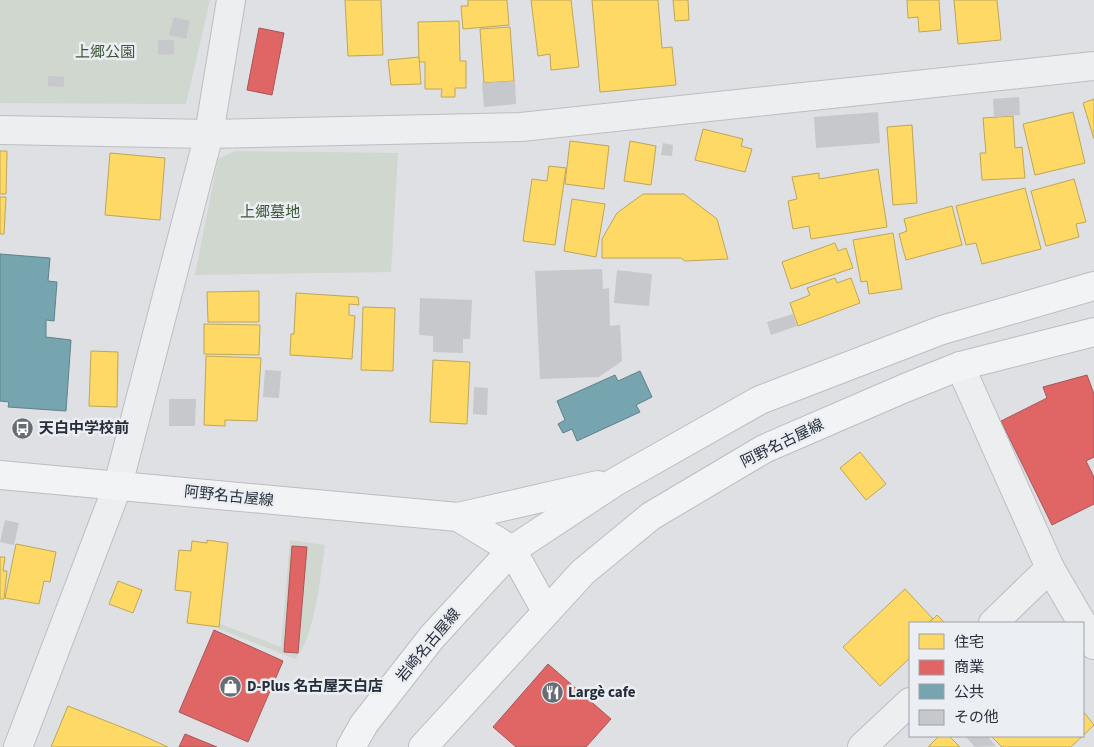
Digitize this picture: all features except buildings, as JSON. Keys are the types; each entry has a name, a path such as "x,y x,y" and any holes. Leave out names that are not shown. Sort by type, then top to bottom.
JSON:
{"main road":[{"name":"阿野名古屋線","path":"512,550 614,482 760,400 942,330 1094,286"},
{"name":"阿野名古屋線","path":"458,517 512,550 546,611 583,572 651,516 764,449 960,366 1094,332"},
{"name":"阿野名古屋線","path":"0,475 458,517 614,482"},
{"name":"岩崎名古屋線","path":"351,747 364,724 432,637 512,550"},
{"path":"423,747 546,611"}],"street":[{"path":"18,747 118,485 209,134 231,0"},
{"path":"0,130 209,134 521,127 1094,66"},
{"path":"960,366 1050,568 1081,622"},
{"path":"994,622 1050,568"},
{"path":"1084,628 1094,645"},
{"path":"862,747 909,703"}],"green space":[{"name":"上郷公園","path":"0,0 210,0 186,104 0,103"},
{"name":"上郷墓地","path":"235,151 398,153 391,272 195,275 218,159"},
{"path":"290,540 325,545 312,622 302,650 295,659 219,629 218,623 281,647"}],"place":[{"name":"天白中学校前","path":"23,428"},
{"name":"D-Plus 名古屋天白店","path":"231,686"},
{"name":"Largè cafe","path":"552,692"}]}
